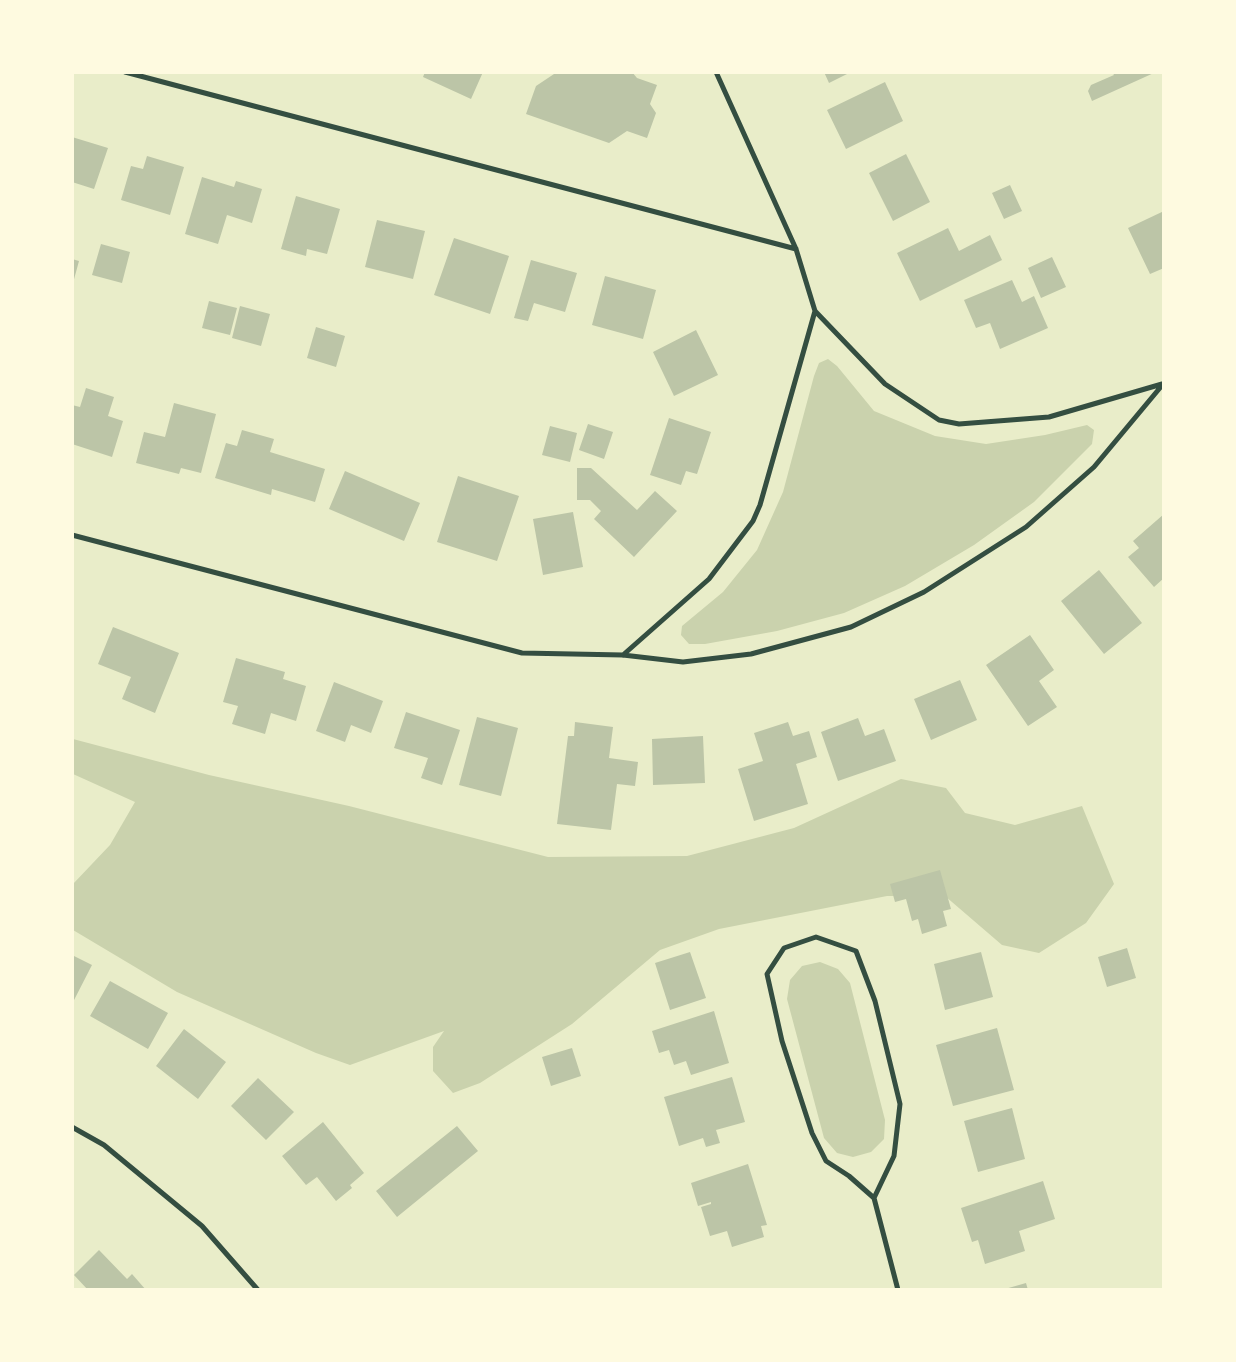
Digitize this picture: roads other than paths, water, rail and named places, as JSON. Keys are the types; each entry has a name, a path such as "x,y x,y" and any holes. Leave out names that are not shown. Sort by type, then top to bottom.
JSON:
{"street":[{"path":"125,72 796,249"},
{"path":"716,72 796,249 815,312 885,384 939,420 959,424 1049,417 1163,384"},
{"path":"623,655 708,578 753,521 762,497 815,312"},
{"path":"72,534 522,653 623,655 683,662 752,654 851,627 924,592 1026,527 1094,467 1163,384"},
{"path":"874,1198 894,1156 900,1104 875,1001 856,951 816,937 784,948 767,974 782,1041 812,1133 826,1161 848,1176 874,1198 898,1290"},
{"path":"72,1127 104,1145 202,1226 258,1290"}]}
